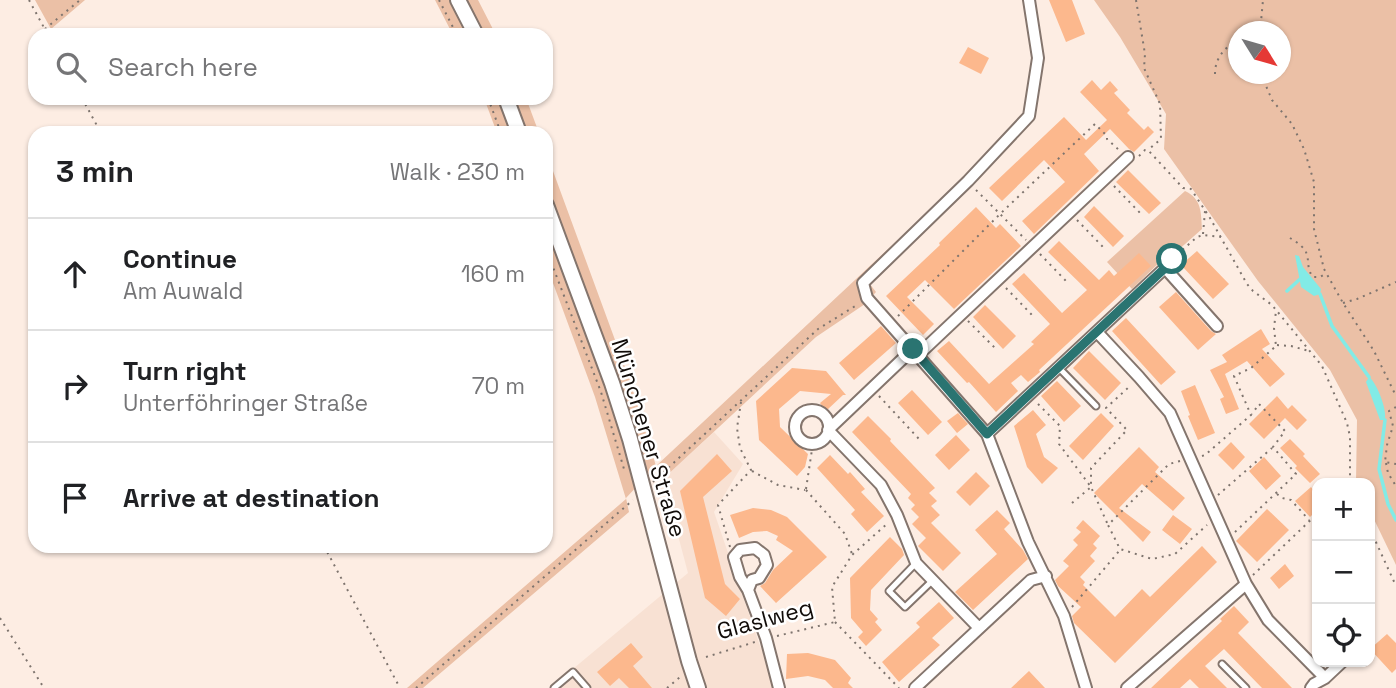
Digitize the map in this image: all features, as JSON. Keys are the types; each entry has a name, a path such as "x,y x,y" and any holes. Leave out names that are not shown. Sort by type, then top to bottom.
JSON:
{"main road":[{"path":"458,0 472,28"},
{"path":"509,105 516,126"},
{"name":"Münchener Straße","path":"553,224 623,416 698,688"}],"street":[{"path":"1029,0 1038,58 1029,117 968,181 863,283 867,298 987,434 1028,542 1064,616 1086,688"},
{"path":"979,628 916,563 897,515 881,485 828,430 827,419 819,411 808,410 799,416 795,426 802,440 813,443 823,439 828,430 872,389 962,314 1128,158"},
{"path":"987,434 1165,268 1217,326"},
{"path":"1097,332 1170,413 1246,584 1268,620 1325,678"},
{"path":"748,590 752,580 759,578 766,565 764,555 755,548 740,550 734,558 766,638 779,688"},
{"path":"915,688 1031,580 1046,576"},
{"path":"1127,688 1246,584"},
{"path":"1311,688 1337,667"}],"lane":[{"path":"1059,368 1096,407"},
{"path":"916,563 889,592 905,607 933,580"},
{"path":"1222,664 1246,688"},
{"path":"554,688 573,672 587,688"}],"path":[{"path":"29,0 44,28"},
{"path":"46,28 80,0"},
{"path":"439,0 453,28"},
{"path":"890,324 1095,124 1128,158 1135,159 1161,139 1160,104 1144,68 1145,54 1136,0"},
{"path":"1261,21 1263,0"},
{"path":"1214,74 1214,65 1228,46"},
{"path":"1265,84 1272,100 1292,124 1304,149 1314,183 1314,229 1326,274 1374,351 1396,396"},
{"path":"86,105 97,126"},
{"path":"491,105 498,126"},
{"path":"1148,150 1183,188 1191,189 1253,291 1276,311 1322,366 1348,423 1350,478"},
{"path":"1105,178 1142,215"},
{"path":"968,181 1066,281"},
{"path":"1203,235 1205,210"},
{"path":"1069,212 1103,247"},
{"path":"1165,268 1197,237 1221,237"},
{"path":"1290,238 1304,248 1308,270 1313,277 1326,274"},
{"path":"553,267 601,392 626,476"},
{"path":"998,280 1032,315"},
{"path":"1343,303 1396,282"},
{"path":"658,478 818,330 867,298"},
{"path":"1276,311 1276,346"},
{"path":"962,314 997,350"},
{"path":"1251,415 1234,376 1251,368 1276,346 1291,346 1310,352"},
{"path":"1072,503 1091,487 1091,468 1127,430 1105,408 1139,377"},
{"path":"872,389 919,439"},
{"path":"1030,395 1060,426 1059,444 1091,487 1120,550 1152,559 1175,554 1216,517"},
{"path":"741,402 737,428 740,447 751,470 778,485 806,490 845,534 852,555"},
{"path":"1108,525 1170,464 1205,455 1251,415 1259,404 1285,431 1273,447 1209,502"},
{"path":"1396,407 1389,411 1393,426 1385,462 1396,486"},
{"path":"806,490 813,443"},
{"path":"1226,540 1296,474 1273,447"},
{"path":"1385,462 1396,464"},
{"path":"734,558 718,505 751,470"},
{"path":"1246,584 1310,520 1291,500 1276,493"},
{"path":"416,688 634,500"},
{"name":"Glaslweg","path":"897,515 852,555 832,587 835,622 899,688"},
{"path":"1375,540 1396,586"},
{"path":"1064,616 1120,550"},
{"path":"328,553 400,688"},
{"path":"0,618 44,688"},
{"name":"Glaslweg","path":"706,657 766,638 835,622"},
{"path":"667,688 681,676"}],"shaded area":[{"path":"35,0 85,0 52,28"},
{"path":"435,0 478,0 492,28 449,28"},
{"path":"1094,0 1396,0 1396,565 1375,521 1375,478 1356,478 1357,420 1330,370 1258,281 1164,149 1166,114 1120,37"},
{"path":"487,105 529,105 536,126 494,126"},
{"path":"1010,129 1018,136 869,283 876,292 865,304 816,337 663,479 655,467 626,498 629,512 423,688 407,688 626,499 595,397 553,283 553,171 629,378 656,466 964,178"},
{"path":"1185,191 1198,202 1202,229 1167,260 1162,260 1132,289 1107,262"},
{"path":"714,432 743,464 714,512 760,646 780,688 550,688 688,573 663,479"}],"water":[{"path":"1295,255 1299,256 1303,267 1321,289 1320,294 1314,296 1301,287"},
{"path":"1369,377 1381,397 1385,420 1380,420 1366,382"}],"building":[{"path":"1049,0 1072,0 1085,34 1066,42"},
{"path":"968,47 989,58 981,74 959,63"},
{"path":"1092,80 1101,90 1110,81 1118,90 1114,93 1130,110 1127,113 1144,130 1148,126 1154,132 1134,152 1110,129 1084,154 1099,171 1034,234 1022,221 1065,182 1044,160 1002,201 989,188 1064,117 1086,140 1107,120 1080,92"},
{"path":"1128,170 1161,203 1149,214 1116,182"},
{"path":"1094,206 1124,236 1113,247 1084,217"},
{"path":"976,207 996,228 1000,224 1021,246 954,309 925,280 907,297 934,324 923,335 886,296"},
{"path":"1059,241 1099,280 1109,270 1114,276 1139,253 1151,266 1039,370 1040,372 1028,382 1021,375 1011,383 1018,391 996,412 937,351 949,341 989,384 1034,344 1031,342 1050,324 1012,284 1024,273 1062,313 1087,290 1048,252"},
{"path":"1197,251 1229,284 1213,299 1181,265"},
{"path":"1176,292 1216,334 1198,350 1159,307"},
{"path":"985,305 1016,336 1003,349 973,317"},
{"path":"1126,318 1176,372 1161,385 1112,331"},
{"path":"881,326 896,343 854,380 839,363"},
{"path":"1261,329 1270,344 1262,349 1285,374 1270,387 1247,361 1225,374 1239,409 1226,414 1220,399 1224,397 1210,370 1227,362 1222,355"},
{"path":"1089,351 1121,383 1105,400 1073,368"},
{"path":"792,368 826,371 846,395 826,411 820,403 831,394 800,391 779,409 780,427 808,454 805,467 797,476 759,440 756,401"},
{"path":"1057,381 1081,406 1064,422 1041,396"},
{"path":"1195,385 1215,433 1198,440 1181,391"},
{"path":"912,390 942,422 928,435 898,403"},
{"path":"1277,396 1288,409 1292,405 1307,420 1297,430 1285,418 1264,439 1249,424"},
{"path":"1033,410 1046,425 1036,434 1044,457 1058,468 1042,484 1027,467 1014,426"},
{"path":"958,413 968,424 957,433 947,421"},
{"path":"1101,413 1114,426 1083,460 1069,446"},
{"path":"868,416 935,488 929,493 937,501 931,506 940,515 931,523 961,553 943,571 918,546 926,538 912,524 919,517 911,509 915,505 908,498 911,494 852,432"},
{"path":"956,435 970,450 949,470 935,455"},
{"path":"1290,439 1320,474 1312,478 1310,483 1280,448"},
{"path":"1231,442 1245,457 1233,470 1218,455"},
{"path":"1139,447 1159,467 1155,472 1185,498 1173,511 1142,484 1119,508 1151,532 1143,542 1094,493"},
{"path":"717,454 732,471 703,497 725,584 740,599 726,616 705,598 680,491"},
{"path":"830,455 848,474 850,472 865,489 861,492 884,516 867,532 851,514 855,510 817,468"},
{"path":"1264,457 1281,476 1266,490 1249,471"},
{"path":"976,472 990,486 970,506 956,492"},
{"path":"1311,487 1312,515 1310,517 1295,501"},
{"path":"753,508 771,510 787,517 827,557 776,603 760,586 793,551 776,540 778,536 767,531 753,532 739,538 730,515"},
{"path":"1267,509 1289,530 1257,562 1236,541"},
{"path":"997,510 1010,523 1004,529 1028,559 973,610 955,592 997,554 975,530"},
{"path":"1173,515 1192,529 1180,544 1162,530"},
{"path":"1083,520 1100,536 1093,544 1097,548 1090,556 1095,561 1080,577 1085,582 1083,585 1115,617 1142,589 1150,597 1202,546 1217,562 1115,663 1074,623 1072,616 1081,607 1055,580 1069,566 1063,561 1078,545 1073,540 1081,532 1076,528"},
{"path":"890,537 902,549 904,555 871,590 870,610 878,619 875,622 882,630 866,646 858,637 863,632 851,618 850,578"},
{"path":"1285,564 1294,576 1279,589 1270,578"},
{"path":"939,602 954,618 932,638 940,645 899,682 882,662 920,627 916,623"},
{"path":"1234,606 1249,622 1238,633 1292,688 1262,688 1224,649 1205,666 1227,688 1199,688 1190,679 1180,688 1151,688 1222,621 1220,619"},
{"path":"1387,634 1396,643 1396,669 1392,673 1375,654 1375,645"},
{"path":"631,643 643,657 633,666 652,688 629,688 619,678 610,686 597,672"},
{"path":"808,653 835,660 851,678 848,683 853,688 833,688 825,680 808,676 786,679 787,654"},
{"path":"1029,671 1045,688 1011,688"}],"waterway":[{"path":"1287,291 1300,279"},
{"path":"1320,294 1332,326 1369,377"},
{"path":"1385,420 1379,469 1388,504 1396,520"}],"route":[{"path":"913,349 987,434 1172,259"}]}
